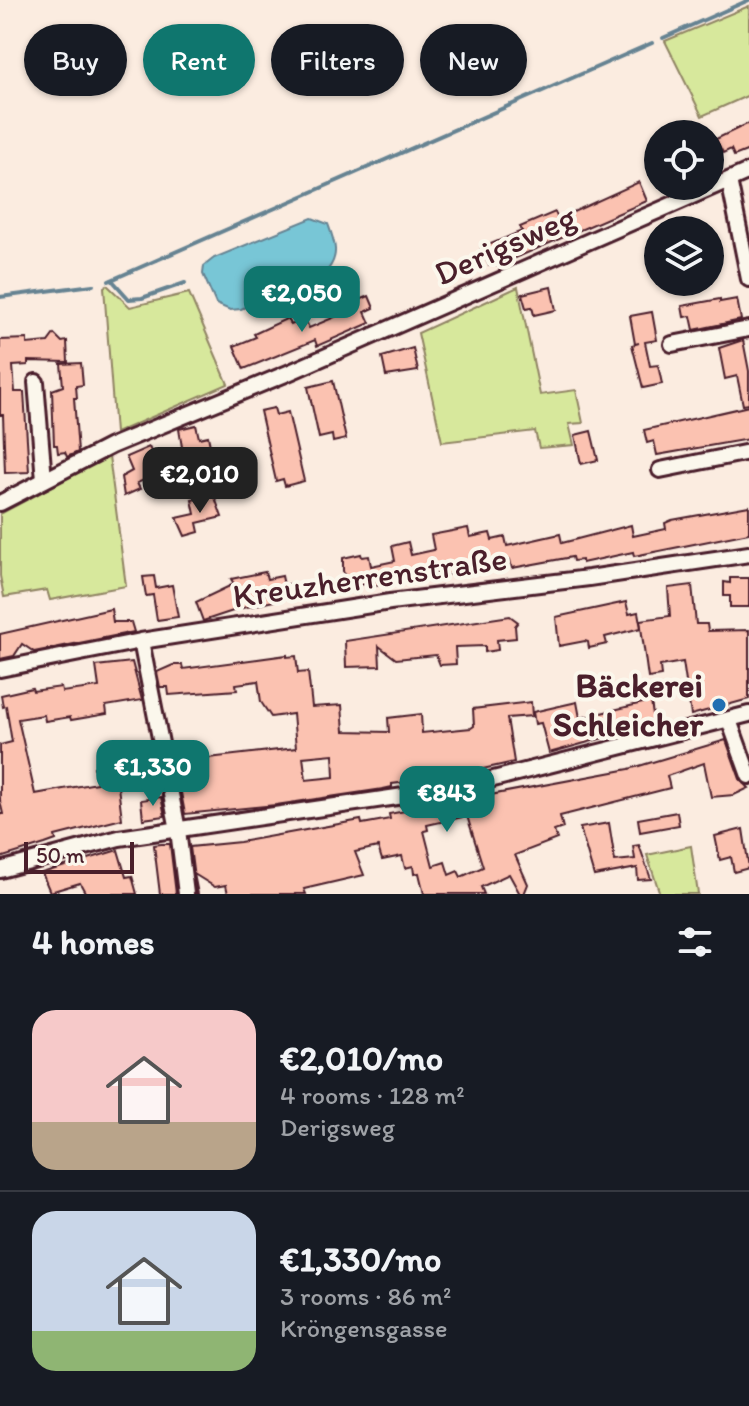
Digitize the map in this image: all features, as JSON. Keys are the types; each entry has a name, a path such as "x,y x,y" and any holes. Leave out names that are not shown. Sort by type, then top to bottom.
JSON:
{"street":[{"name":"Derigsweg","path":"0,503 111,446 288,373 749,171"},
{"path":"729,180 749,279"},
{"path":"672,344 749,329"},
{"path":"36,382 44,480"},
{"path":"660,470 749,452"},
{"name":"Kreuzherrenstraße","path":"0,669 141,641 390,602 589,578 749,554"},
{"path":"141,641 178,830 186,894"},
{"path":"0,870 96,842 458,788 749,714"},
{"path":"729,720 749,776"}],"green space":[{"path":"749,6 749,95 702,116 665,41"},
{"path":"107,285 130,307 189,293 228,384 115,433 104,287"},
{"path":"518,287 540,395 576,390 583,423 569,424 574,445 539,448 535,431 442,442 418,333"},
{"path":"109,456 126,586 50,600 47,590 4,597 0,576 0,514"},
{"path":"691,846 698,894 660,894 647,855"}],"water":[{"path":"312,218 328,224 333,237 334,260 327,271 241,309 230,310 216,304 203,274 204,266 214,258"}],"building":[{"path":"749,123 749,150 734,156 731,149 724,152 724,135"},
{"path":"639,182 647,201 497,266 495,262 489,265 481,248 522,231 520,227 555,212 558,219"},
{"path":"551,287 556,310 534,315 532,307 526,308 522,294"},
{"path":"369,296 374,308 365,312 370,323 317,346 315,340 244,369 234,346 256,337 254,334 288,318 291,325 305,319 309,328 335,317 333,311"},
{"path":"720,299 720,302 737,299 741,320 694,330 691,316 684,317 682,306"},
{"path":"652,312 657,340 645,342 650,366 658,365 662,384 643,388 632,345 639,343 635,344 630,316"},
{"path":"54,334 62,342 67,341 68,362 28,361 28,365 13,366 15,392 24,392 29,472 5,473 3,415 0,415 0,340 27,339 27,344 48,342"},
{"path":"743,340 749,371 749,404 743,405 737,376 725,379 719,348"},
{"path":"413,348 418,371 386,376 382,357"},
{"path":"81,363 83,385 76,386 77,398 74,398 78,452 67,457 65,452 58,453 57,445 54,445 52,390 63,386 61,364"},
{"path":"333,381 346,439 333,442 332,435 319,438 308,387"},
{"path":"749,406 749,439 657,455 654,441 647,443 644,430"},
{"path":"274,408 276,415 288,412 304,481 285,486 283,479 276,481 260,411"},
{"path":"196,425 199,438 208,436 215,470 187,477 179,429"},
{"path":"591,431 598,460 581,464 575,435"},
{"path":"149,447 161,473 137,483 140,489 124,496 121,477 132,471 126,457"},
{"path":"214,495 222,517 197,523 199,532 185,536 177,518 195,514 192,500"},
{"path":"749,506 749,533 634,556 633,552 582,563 582,560 573,561 572,557 512,568 510,560 437,577 436,573 375,586 374,582 349,587 343,571 343,558 361,554 362,557 369,556 371,566 395,561 392,546 408,542 411,555 434,550 431,535 468,528 470,537 490,533 492,540 505,537 507,546 560,534 562,543 631,525 633,536 666,529 665,523 672,520"},
{"path":"265,572 267,579 282,576 284,585 294,583 297,596 242,608 203,621 196,602 234,584 231,579"},
{"path":"154,576 156,588 172,585 178,617 157,620 153,595 146,596 143,577"},
{"path":"730,578 749,578 749,607 730,607 730,596 724,596 724,582 730,583"},
{"path":"692,585 696,624 707,624 708,631 749,630 749,699 691,715 683,662 660,666 661,676 648,678 640,620 670,616 668,588"},
{"path":"626,602 629,614 638,612 641,628 605,637 607,644 589,648 585,641 559,646 556,617"},
{"path":"111,609 113,622 131,622 134,632 34,652 22,644 14,656 0,659 0,634"},
{"path":"510,616 518,622 515,626 516,638 497,640 498,650 485,652 485,646 455,647 456,664 440,665 436,655 396,659 379,646 380,666 346,667 345,641"},
{"path":"296,656 298,673 308,672 312,707 342,705 344,731 389,732 388,718 421,714 422,733 471,728 474,726 473,709 531,702 532,716 507,718 514,762 447,777 392,784 392,787 383,789 276,805 185,814 174,755 195,753 200,759 296,748 293,714 271,717 261,702 258,681 236,684 237,690 169,695 168,687 160,687 157,672 173,665 182,665 183,669","holes":["333,754 334,777 306,780 303,757"]},
{"path":"132,662 142,700 106,706 107,714 71,720 70,717 45,721 44,715 18,719 35,794 97,783 94,767 107,764 108,771 116,770 122,819 55,836 56,840 0,858 0,814 3,814 0,801 0,745 12,742 1,695 32,688 33,691 61,687 62,692 99,687 96,666"},
{"path":"651,701 654,724 549,753 541,723 535,724 533,712 577,702 580,718"},
{"path":"726,740 740,779 749,788 734,795 711,797 704,763 667,776 670,788 560,816 563,828 554,831 557,839 515,855 528,884 524,894 520,894 509,874 481,887 484,894 424,894 419,873 414,874 413,866 405,868 402,856 382,860 378,847 355,852 364,875 304,889 306,894 228,894 226,885 215,887 194,874 196,894 190,847 240,842 361,820 362,824 390,819 389,814 629,769","holes":["467,816 483,867 461,877 458,871 449,875 445,862 433,866 424,831 428,830 427,825"]},
{"path":"161,797 165,816 143,819 141,800"},
{"path":"677,812 679,825 640,832 638,819"},
{"path":"609,823 615,861 635,859 633,846 639,845 651,879 638,880 637,868 594,876 580,828"},
{"path":"743,829 749,868 734,872 731,857 720,860 715,836"},
{"path":"170,844 176,894 160,894 154,845"},
{"path":"118,850 126,877 132,876 137,894 86,894 80,883 50,892 42,873"}],"waterway":[{"path":"663,38 749,0"},
{"path":"109,281 652,43"},
{"path":"112,280 129,299 142,298 185,283"},
{"path":"0,297 93,285"}],"place":[{"name":"Bäckerei Schleicher","path":"719,705"}]}
